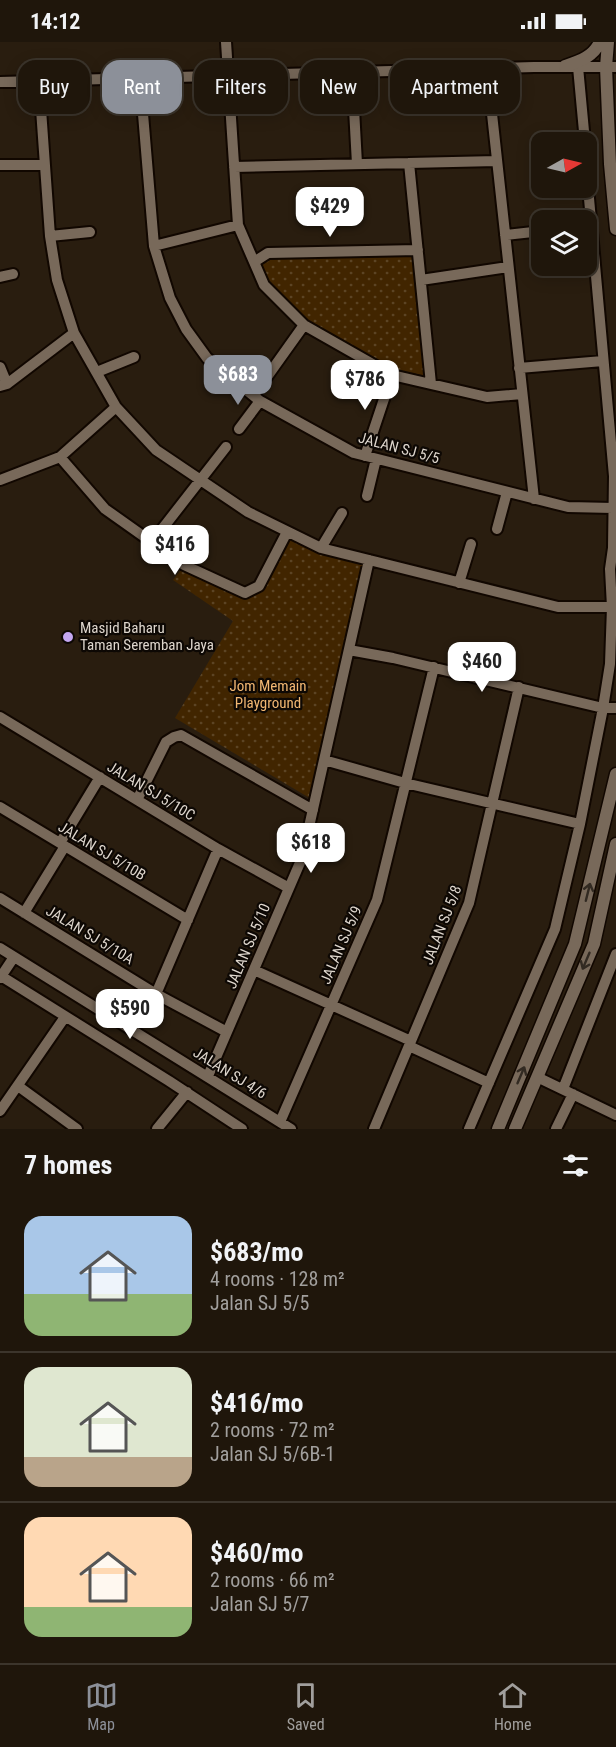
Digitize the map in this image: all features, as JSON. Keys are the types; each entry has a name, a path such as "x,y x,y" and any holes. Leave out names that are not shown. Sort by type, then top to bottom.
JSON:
{"street":[{"path":"226,42 227,60"},
{"path":"572,67 585,60 597,49 600,42"},
{"path":"608,42 611,67 610,164 616,229"},
{"path":"572,67 583,132"},
{"path":"520,68 611,67"},
{"path":"0,82 18,82"},
{"path":"41,114 50,237 57,280 74,333 116,407 156,450 248,512 321,548 558,607 612,607"},
{"name":"JALAN SJ 5/5","path":"143,114 154,246 170,298 186,329 207,358 257,398 354,453 568,507 613,508"},
{"path":"231,114 238,225 264,285 304,325 392,375 487,397 522,394"},
{"path":"354,114 357,164"},
{"path":"492,114 534,499"},
{"path":"234,167 497,161"},
{"path":"409,163 431,384"},
{"path":"0,165 45,165"},
{"path":"154,246 238,225"},
{"path":"50,237 90,232"},
{"path":"505,235 531,232"},
{"path":"254,262 268,253 418,250"},
{"path":"421,280 508,267"},
{"path":"0,278 13,274"},
{"path":"469,1129 555,929 580,824 610,664 612,607 610,568 613,548 614,476 594,276"},
{"path":"238,429 304,325"},
{"path":"0,367 4,385 74,333"},
{"path":"97,372 134,357"},
{"path":"519,368 603,361"},
{"path":"365,456 392,375"},
{"path":"0,480 60,457 116,407"},
{"path":"152,542 226,447"},
{"path":"60,457 105,509 184,565 245,593 259,586 287,532"},
{"path":"367,496 376,459"},
{"path":"497,529 507,492"},
{"path":"321,548 342,513"},
{"path":"459,583 471,544"},
{"name":"JALAN SJ 5/10","path":"208,1076 302,858 369,560"},
{"path":"349,650 434,667 603,708 616,708"},
{"name":"JALAN SJ 5/9","path":"280,1122 376,900 434,667"},
{"name":"JALAN SJ 5/8","path":"374,1129 470,903 519,687"},
{"name":"JALAN SJ 5/10C","path":"0,717 218,849 289,888"},
{"path":"137,800 166,742 181,735 313,810"},
{"path":"324,760 405,783 580,824"},
{"path":"498,1129 575,944 616,774"},
{"path":"24,913 100,777"},
{"name":"JALAN SJ 5/10B","path":"0,807 188,920"},
{"path":"515,1129 594,945 616,844"},
{"path":"156,994 218,849"},
{"name":"JALAN SJ 5/10A","path":"0,898 156,994 227,1032"},
{"name":"JALAN SJ 4/6","path":"0,948 291,1129"},
{"path":"556,1129 565,1113 568,1092 611,982 616,954"},
{"path":"14,957 1,977 187,1092 242,1129"},
{"path":"254,970 331,1005 489,1083"},
{"path":"0,1111 65,1017"},
{"path":"537,1077 616,1115"},
{"path":"18,1086 77,1129"},
{"path":"157,1129 187,1092"}],"green space":[{"path":"417,252 429,382 393,374 305,323 265,284 256,263 269,254"},
{"name":"Jom Memain Playground","path":"288,534 366,562 313,800 175,718 233,621 173,580 183,567 245,595 260,587"}],"place":[{"name":"Masjid Baharu Taman Seremban Jaya","path":"68,637"}]}
